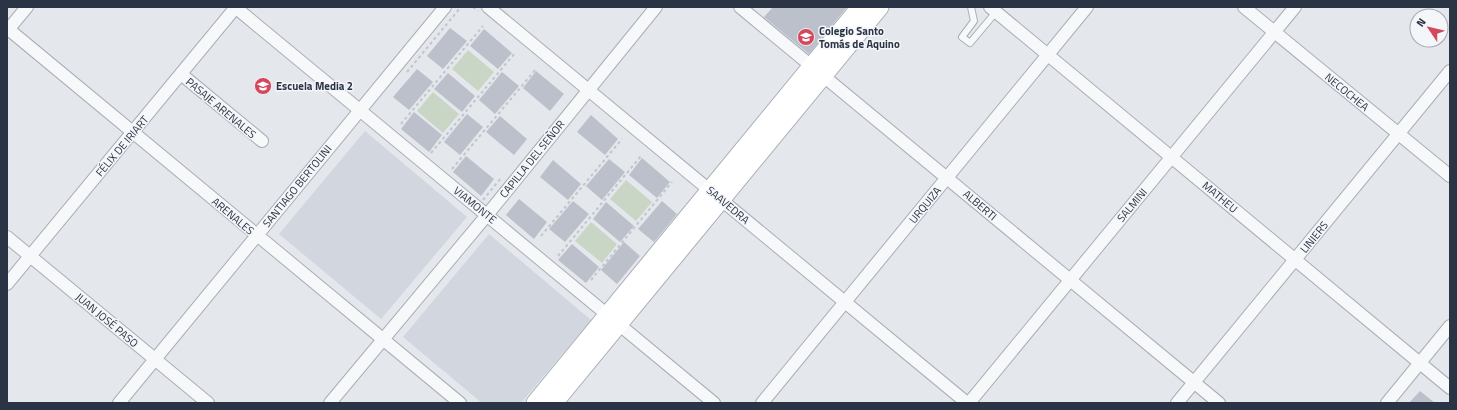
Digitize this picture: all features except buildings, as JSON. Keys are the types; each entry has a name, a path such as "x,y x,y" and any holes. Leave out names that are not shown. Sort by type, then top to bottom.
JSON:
{"main road":[{"path":"818,71 860,7"},
{"path":"535,403 613,319 818,71 880,7"},
{"path":"554,403 613,319"}],"street":[{"path":"8,30 27,7"},
{"name":"VIAMONTE","path":"236,7 714,403"},
{"name":"FÉLIX DE IRIART","path":"7,284 236,7"},
{"name":"SANTIAGO BERTOLINI","path":"119,403 445,7"},
{"name":"CAPILLA DEL SEÑOR","path":"330,403 487,215 656,7"},
{"name":"ALBERTI","path":"740,7 1219,403"},
{"name":"URQUIZA","path":"762,403 1087,7"},
{"name":"NECOCHEA","path":"1244,7 1450,176"},
{"name":"SALMINI","path":"968,403 1295,7"},
{"name":"SAAVEDRA","path":"483,9 588,90 968,403"},
{"name":"MATHEU","path":"993,9 1450,388"},
{"name":"ARENALES","path":"8,30 460,403"},
{"name":"LINIERS","path":"1178,403 1450,71"},
{"name":"PASAJE ARENALES","path":"181,74 262,142"},
{"name":"JUAN JOSÉ PASO","path":"7,237 208,403"},
{"path":"1387,403 1450,326"}],"lane":[{"path":"970,7 974,21 962,37 970,43 993,9"}],"path":[{"path":"403,78 461,7"},
{"path":"473,7 483,9"},
{"path":"401,124 483,26"},
{"path":"432,153 515,53"},
{"path":"452,169 536,69"},
{"path":"540,236 622,139"},
{"path":"558,256 641,156"},
{"path":"481,202 502,178"},
{"path":"590,280 672,182"}],"shaded area":[{"path":"365,131 467,217 381,319 279,234"},
{"path":"489,234 591,320 521,403 482,403 403,337"}],"green space":[{"path":"468,50 494,72 478,91 452,69"},
{"path":"433,92 459,114 443,133 417,111"},
{"path":"626,180 652,202 636,221 610,199"},
{"path":"591,222 617,244 602,263 575,241"}],"place":[{"name":"Colegio Santo Tomás de Aquino","path":"806,37"},
{"name":"Escuela Media 2","path":"263,86"}]}
